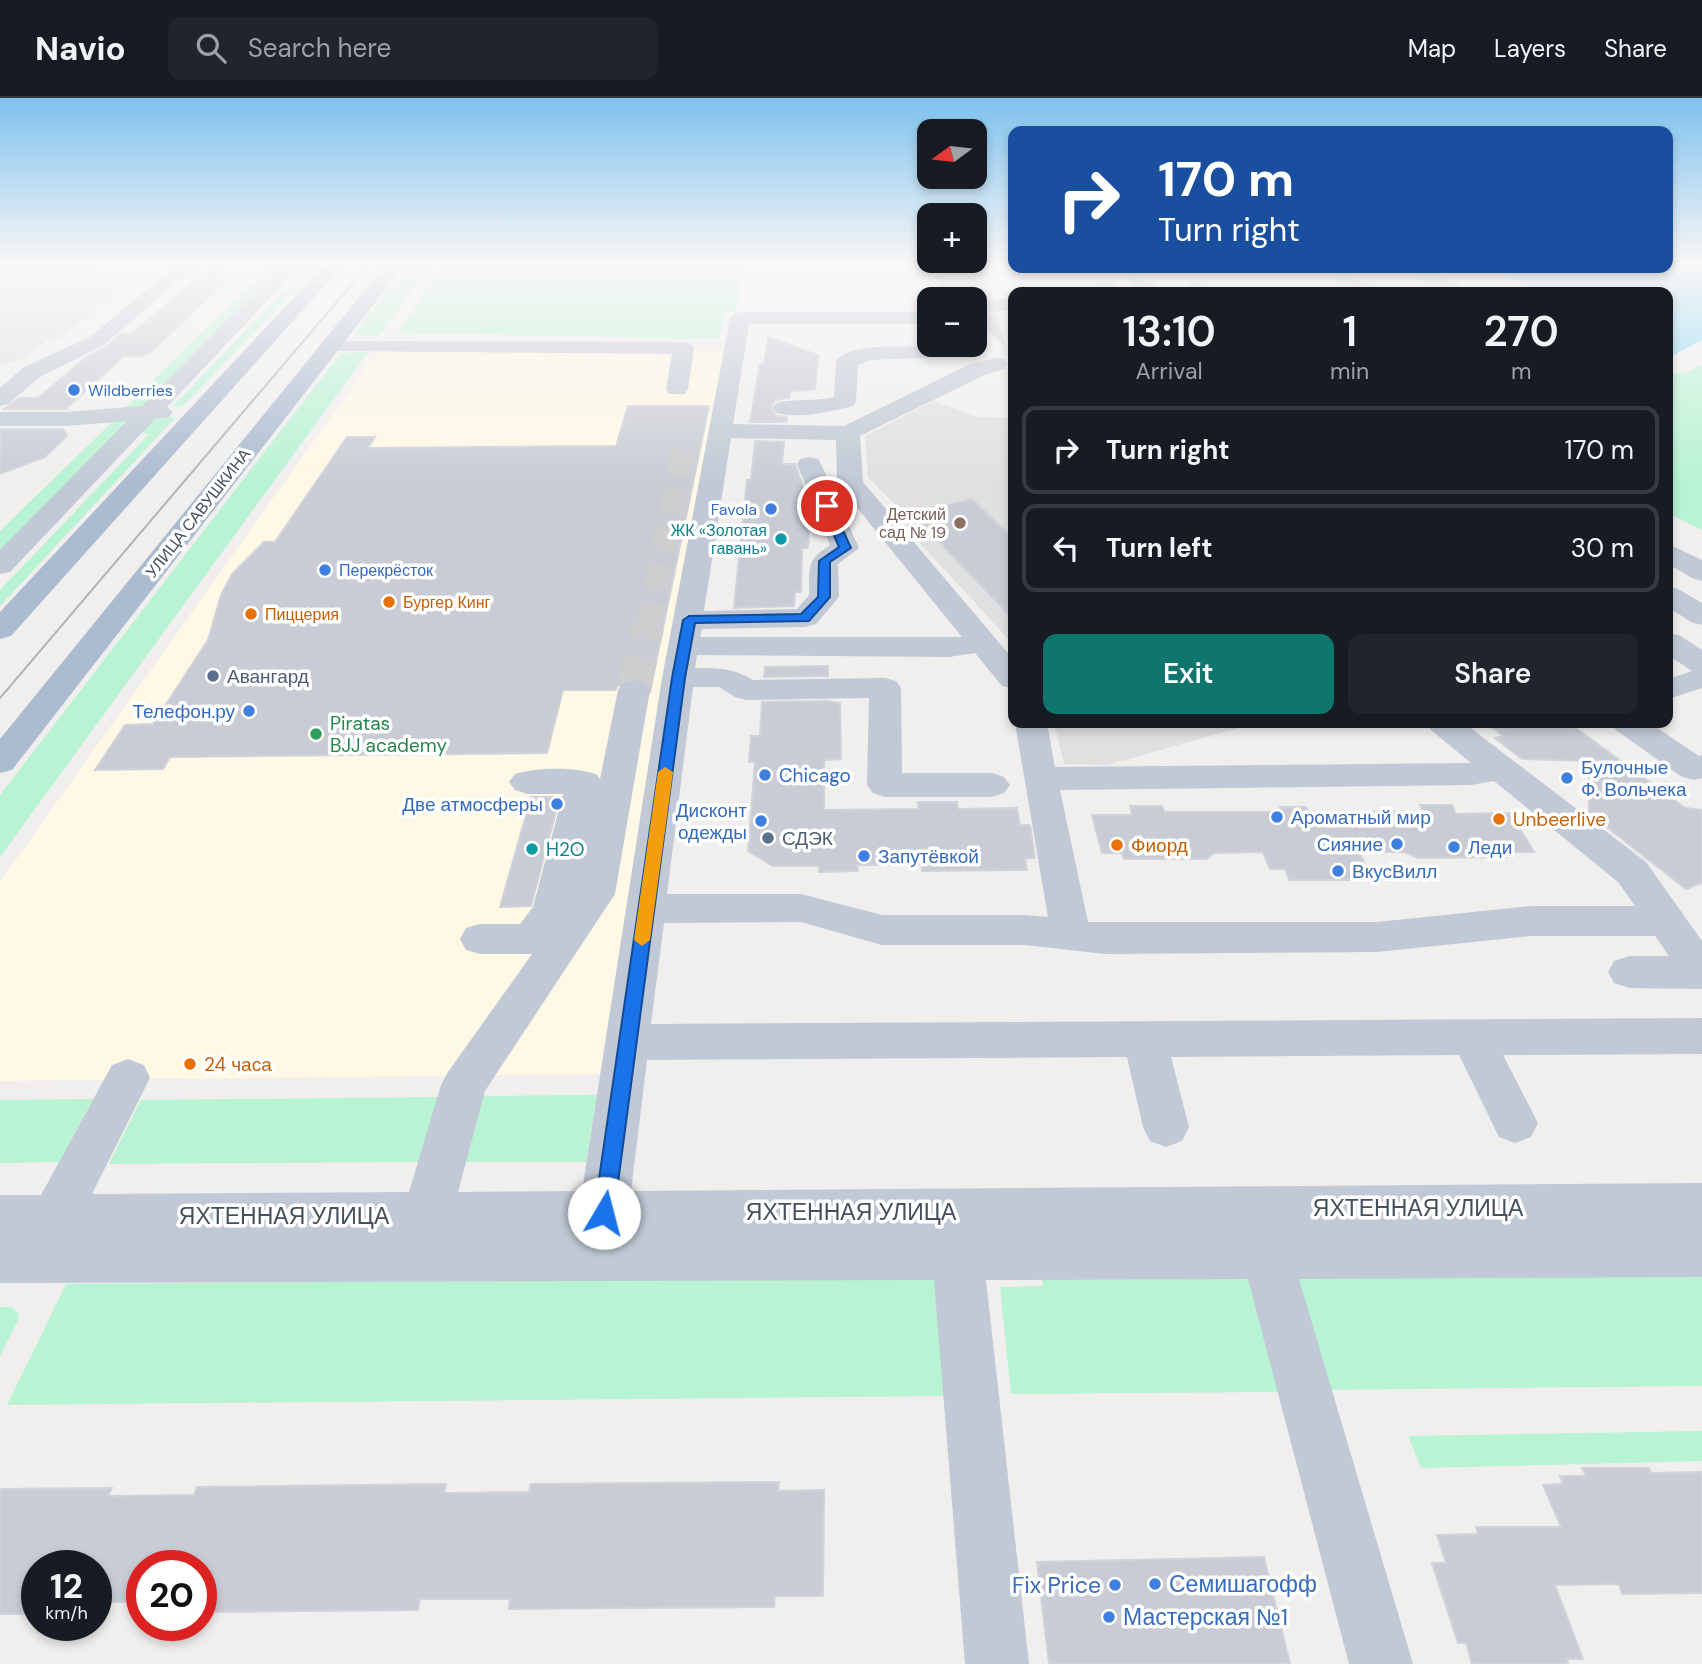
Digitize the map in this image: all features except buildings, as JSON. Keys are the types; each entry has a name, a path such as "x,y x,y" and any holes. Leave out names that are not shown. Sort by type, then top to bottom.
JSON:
{"main road":[{"path":"0,630 268,337"},
{"name":"УЛИЦА САВУШКИНА","path":"0,762 338,337"}],"street":[{"path":"0,399 32,372 102,337"},
{"path":"0,566 222,337"},
{"path":"601,1235 678,678 737,414 739,337"},
{"path":"330,347 684,348 677,389"},
{"path":"737,414 817,408 845,401 847,361 869,354 917,354"},
{"path":"737,414 848,433 976,370 996,365"},
{"path":"0,372 32,372"},
{"path":"0,419 66,419 202,410"},
{"path":"848,433 850,482 1008,673"},
{"path":"687,633 805,618 824,597 824,561 845,548 809,464"},
{"path":"1673,555 1702,572"},
{"path":"687,633 949,648 984,643"},
{"path":"1673,645 1702,664"},
{"path":"678,678 726,677 746,690 885,688 885,785 992,785"},
{"path":"1673,687 1702,678"},
{"path":"480,939 531,939 596,894 634,690"},
{"path":"1673,721 1702,741"},
{"path":"1032,728 1070,935"},
{"path":"1449,728 1632,872 1702,973"},
{"path":"1635,728 1694,769 1702,766"},
{"path":"1040,779 1471,774 1500,768"},
{"path":"421,1236 464,1085 565,915 584,782 527,782"},
{"path":"646,909 801,908 882,930 1025,930 1104,939 1377,937 1532,921 1666,921"},
{"path":"1629,971 1702,973"},
{"path":"628,1042 1702,1036"},
{"path":"1472,1037 1515,1123"},
{"path":"1146,1039 1166,1127"},
{"path":"29,1245 128,1078"},
{"name":"ЯХТЕННАЯ УЛИЦА","path":"1260,1232 1702,1206"},
{"name":"ЯХТЕННАЯ УЛИЦА","path":"0,1218 29,1245 421,1236 1260,1232 1702,1253"},
{"path":"1260,1232 1381,1664"},
{"path":"955,1233 997,1664"}],"shaded area":[{"path":"0,337 61,337 48,340 21,360 0,366"},
{"path":"380,348 726,350 604,1074 0,1081 0,882"},
{"name":"Детский сад № 19","path":"934,401 977,417 1008,418 1008,639 905,527 909,519 868,477 865,436"},
{"path":"1055,728 1238,728 1107,765 1064,764"}],"green space":[{"path":"197,337 213,337 146,406 123,410"},
{"path":"239,337 249,337 183,406 172,407"},
{"path":"616,337 719,337 719,339"},
{"path":"368,352 0,857 0,795 340,354"},
{"path":"1702,365 1702,530 1673,516 1673,373 1683,373"},
{"path":"154,416 176,417 0,606 0,590 149,434 137,432"},
{"path":"135,418 0,554 0,531 115,419"},
{"path":"597,1095 586,1162 462,1162 480,1096"},
{"path":"444,1097 423,1162 109,1164 141,1100"},
{"path":"93,1099 59,1162 0,1163 0,1100"},
{"path":"1702,1271 1702,1386 1322,1390 1289,1274"},
{"path":"1251,1272 1282,1392 1011,1394 1000,1287 1043,1286 1041,1275"},
{"path":"940,1277 948,1396 7,1405 66,1284"},
{"path":"0,1307 11,1307 19,1314 0,1356"},
{"path":"1702,1431 1702,1461 1421,1468 1408,1436"}],"water":[{"path":"1673,337 1702,337 1702,340 1673,355"}],"tunnel":[{"path":"647,628 687,440"},
{"path":"634,690 647,626"}],"tram line":[{"path":"0,698 307,337"}],"slow traffic":[{"path":"642,940 665,772"}],"place":[{"name":"Wildberries","path":"74,390"},
{"name":"Favola","path":"771,509"},
{"name":"Детский сад № 19","path":"960,523"},
{"name":"ЖК «Золотая гавань»","path":"781,539"},
{"name":"Перекрёсток","path":"325,570"},
{"name":"Бургер Кинг","path":"389,602"},
{"name":"Пиццерия","path":"251,614"},
{"name":"Авангард","path":"213,676"},
{"name":"Телефон.ру","path":"249,711"},
{"name":"Piratas BJJ academy","path":"316,734"},
{"name":"Chicago","path":"765,775"},
{"name":"Булочные Ф. Вольчека","path":"1567,778"},
{"name":"Две атмосферы","path":"557,804"},
{"name":"Ароматный мир","path":"1277,817"},
{"name":"Unbeerlive","path":"1499,819"},
{"name":"Дисконт одежды","path":"761,821"},
{"name":"СДЭК","path":"768,838"},
{"name":"Сияние","path":"1397,844"},
{"name":"Фиорд","path":"1117,845"},
{"name":"Леди","path":"1454,847"},
{"name":"H2O","path":"532,849"},
{"name":"Запутёвкой","path":"864,856"},
{"name":"ВкусВилл","path":"1338,871"},
{"name":"24 часа","path":"190,1064"},
{"name":"Семишагофф","path":"1155,1584"},
{"name":"Fix Price","path":"1115,1585"},
{"name":"Мастерская №1","path":"1109,1617"}],"route":[{"path":"604,1213 678,678 689,620 805,618 824,597 824,561 845,548 827,506"}]}
